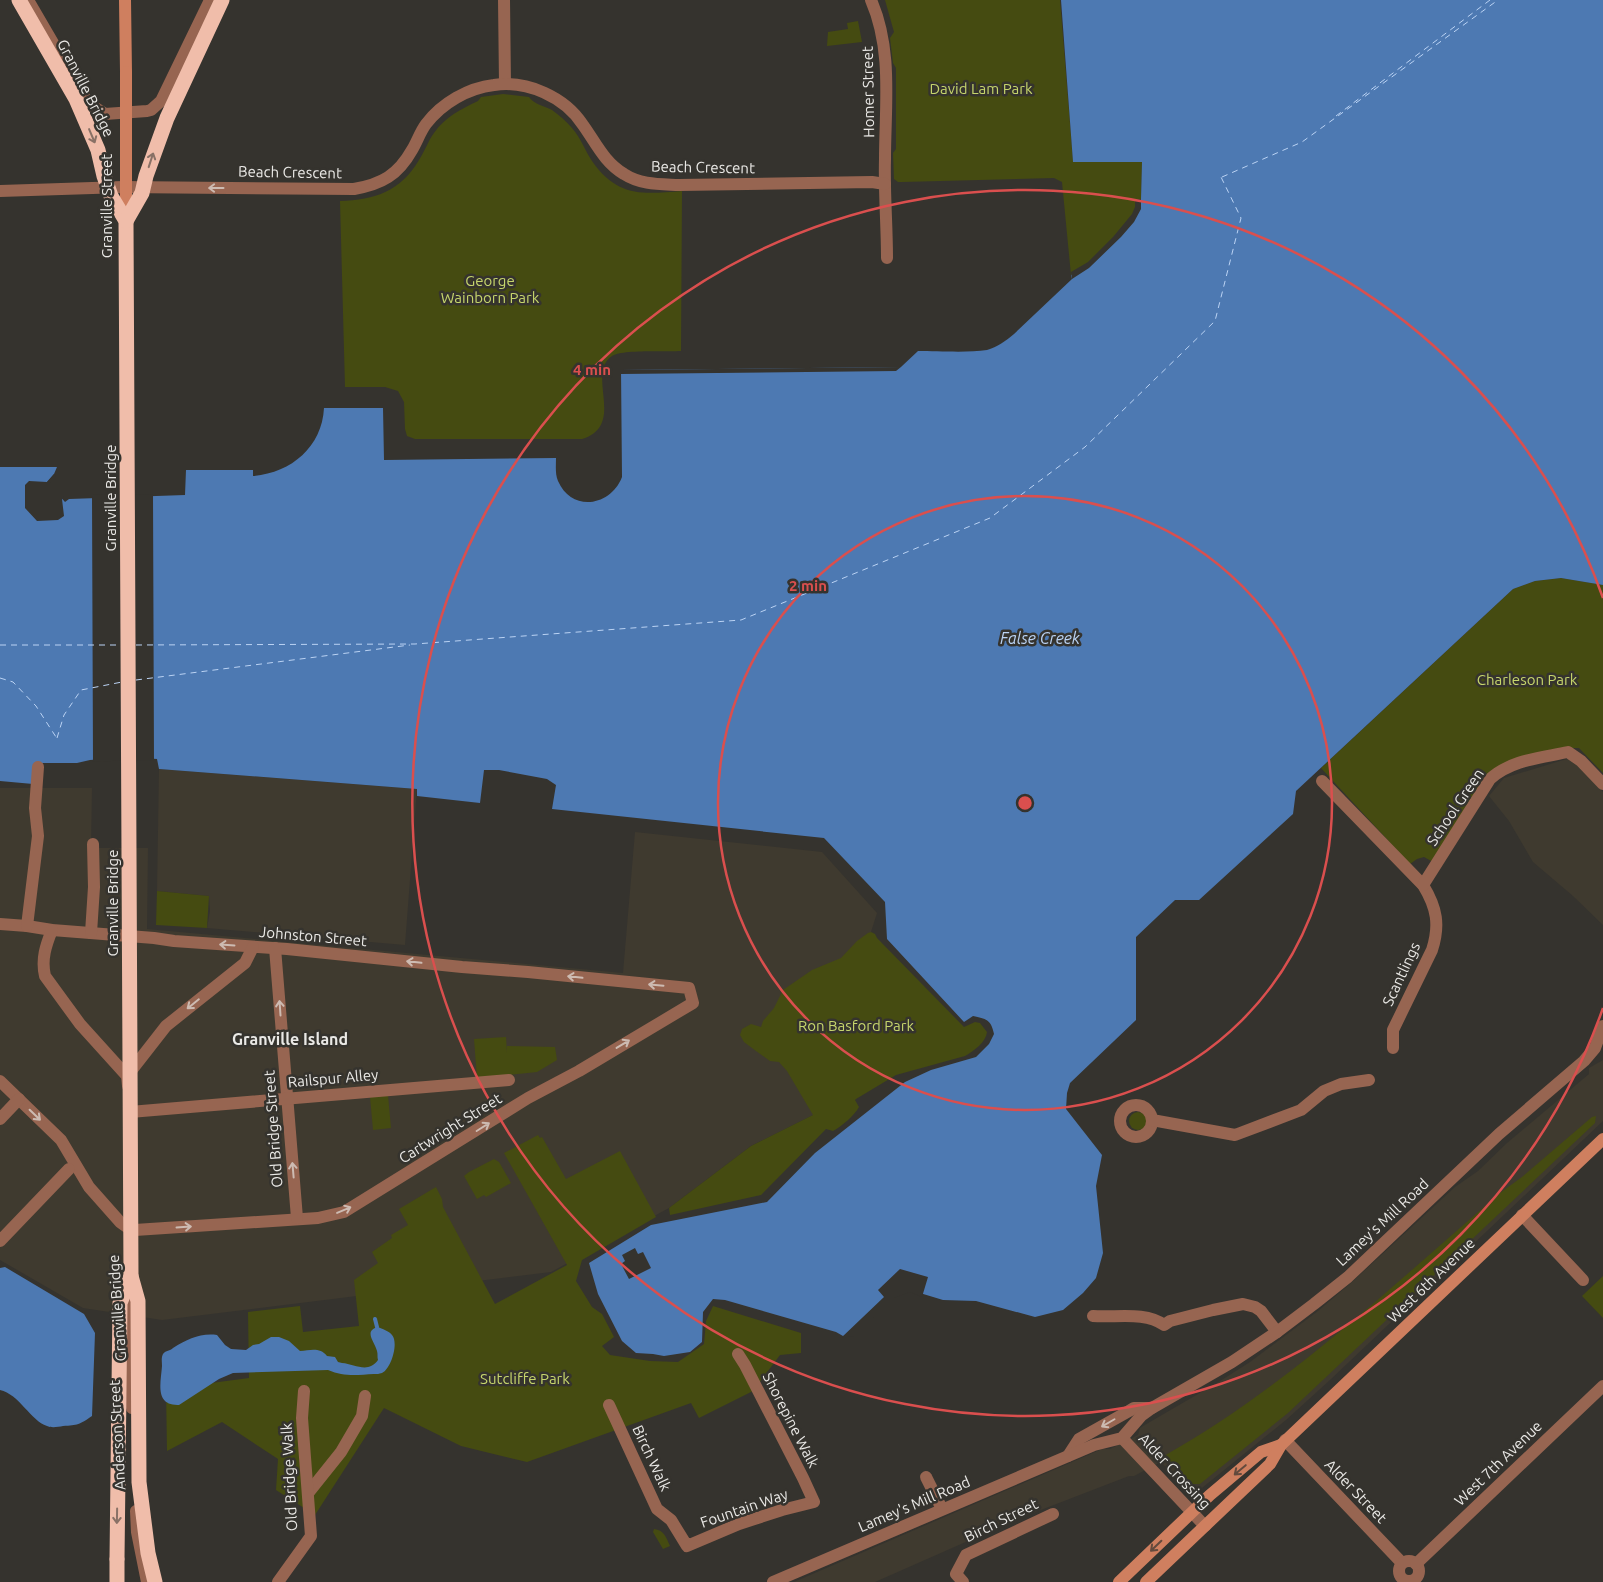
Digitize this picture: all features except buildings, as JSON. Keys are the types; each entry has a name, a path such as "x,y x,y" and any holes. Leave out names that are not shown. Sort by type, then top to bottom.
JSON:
{"highway":[{"name":"Granville Bridge","path":"19,0 76,99 98,150 111,196 126,221 131,1276 138,1301 139,1482 148,1553 155,1582"},
{"path":"126,221 142,193 156,144 222,0"},
{"path":"116,1582 120,1303 131,1276"}],"main road":[{"name":"Granville Bridge","path":"123,0 126,221"},
{"name":"West 6th Avenue","path":"1146,1582 1270,1464 1283,1443 1603,1138"},
{"name":"West 6th Avenue","path":"1119,1582 1192,1512 1262,1452 1283,1443"}],"street":[{"path":"28,0 88,103 105,114 151,110 161,101 210,0"},
{"name":"Granville Street","path":"123,0 123,352"},
{"path":"504,0 505,84"},
{"name":"Homer Street","path":"871,0 882,31 885,58 887,258"},
{"name":"Beach Crescent","path":"0,191 123,187 354,189 375,185 389,177 399,168 423,129 439,111 473,90 505,84 516,84 535,89 557,100 583,124 604,158 619,171 640,182 679,185 872,182 885,184"},
{"name":"School Green","path":"1423,886 1490,779 1500,770 1519,762 1568,752 1581,761 1603,784"},
{"path":"27,926 38,836 35,808 38,767"},
{"name":"Scantlings","path":"1322,781 1423,886 1434,907 1437,920 1432,950 1393,1030 1393,1048"},
{"path":"91,932 94,887 93,844"},
{"name":"Johnston Street","path":"0,924 154,938 174,942 275,948 624,982"},
{"path":"52,930 43,957 43,967 48,981 80,1024 127,1076 166,1026 245,963 253,947"},
{"name":"Old Bridge Street","path":"275,948 297,1218"},
{"name":"Cartwright Street","path":"129,1235 297,1218 318,1218 344,1212 528,1098 587,1066 693,1003 689,988 624,982"},
{"name":"Lamey's Mill Road","path":"773,1582 1094,1445 1124,1440 1135,1422 1152,1408 1232,1362 1277,1332 1348,1277 1499,1134 1599,1049 1603,1026"},
{"name":"Anderson Street","path":"127,1076 130,1112 128,1315 137,1532 147,1582"},
{"name":"Railspur Alley","path":"130,1112 509,1080"},
{"path":"1152,1120 1235,1135 1301,1110 1324,1091 1341,1084 1369,1080"},
{"path":"0,1081 61,1140 89,1187 129,1235"},
{"path":"0,1119 19,1099"},
{"path":"0,1241 69,1169"},
{"path":"108,1208 120,1229 129,1235"},
{"path":"1522,1215 1583,1280"},
{"path":"1093,1316 1146,1318 1156,1320 1164,1325 1170,1320 1244,1304 1261,1311 1277,1332"},
{"name":"Shorepine Walk","path":"738,1354 814,1502"},
{"name":"West 7th Avenue","path":"1409,1564 1603,1386"},
{"name":"Old Bridge Walk","path":"278,1582 311,1536 302,1418 304,1391"},
{"path":"309,1492 341,1452 362,1416 365,1396"},
{"name":"Birch Walk","path":"609,1405 657,1509 671,1520 687,1546"},
{"name":"Lamey's Mill Road","path":"1068,1456 1079,1439 1134,1408 1152,1408"},
{"name":"Alder Crossing","path":"1124,1440 1204,1526"},
{"name":"Alder Street","path":"1283,1443 1409,1564"},
{"path":"926,1477 942,1509"},
{"name":"Fountain Way","path":"687,1546 739,1524 814,1502"},
{"name":"Birch Street","path":"963,1582 956,1574 966,1555 1053,1514"},
{"path":"1409,1564 1418,1569 1418,1580 1399,1580 1399,1572 1409,1564"}],"shaded area":[{"path":"1570,758 1603,792 1603,925 1533,862 1509,821 1489,796 1504,778"},
{"path":"159,769 417,789 405,945 207,928 210,911 209,896 157,891"},
{"name":"Granville Island","path":"0,788 92,788 91,848 148,848 147,929 623,973 635,832 822,852 877,913 871,932 841,963 817,1113 751,1146 669,1208 551,1272 162,1320 83,1308 0,1260"},
{"path":"1603,1060 1603,1121 1330,1380 1286,1420 1197,1492 1189,1492 1161,1462 1134,1476 1129,1476 1020,1518 875,1582 794,1582 1102,1449 1110,1449 1138,1435 1140,1428 1250,1362 1318,1311 1455,1187 1478,1171 1507,1143 1589,1074 1589,1068"}],"green space":[{"name":"David Lam Park","path":"885,0 1060,0 1073,161 1142,162 1141,199 1134,216 1089,265 1071,275 1062,182 1054,178 902,182 894,179 896,68 893,63 890,38 894,32"},
{"path":"858,21 862,42 827,46 828,32 848,29 847,23"},
{"name":"George Wainborn Park","path":"503,94 529,97 536,103 552,110 575,132 592,161 602,173 622,188 643,193 682,191 681,351 625,352 612,356 605,364 602,375 604,411 602,423 595,432 582,439 415,439 407,436 404,402 398,391 385,387 345,387 340,201 365,199 386,192 412,171 438,127 448,118 478,101 481,97"},
{"name":"Charleson Park","path":"1561,578 1603,585 1603,773 1579,748 1571,748 1511,761 1433,862 1424,857 1410,864 1321,768 1513,589 1535,581"},
{"path":"157,891 209,896 207,928 156,925"},
{"name":"Ron Basford Park","path":"871,932 964,1027 975,1022 980,1023 987,1032 982,1043 965,1056 896,1075 856,1099 859,1107 851,1117 833,1131 826,1129 761,1195 670,1215 669,1208 751,1146 813,1115 787,1071 779,1062 770,1061 744,1042 740,1035 742,1029 751,1024 761,1027 783,990 812,970 841,958 857,941"},
{"path":"506,1037 507,1053 507,1046 555,1047 557,1060 537,1072 477,1078 474,1039"},
{"path":"388,1095 391,1128 373,1130 370,1097"},
{"path":"1138,1112 1144,1115 1147,1121 1144,1127 1138,1130 1132,1127 1129,1121 1132,1115"},
{"path":"1596,1116 1595,1123 1288,1413 1200,1484 1191,1484 1164,1456 1210,1428 1296,1367 1379,1299 1500,1193 1522,1177 1592,1117"},
{"name":"Sutcliffe Park","path":"538,1135 540,1138 542,1137 566,1179 620,1151 656,1217 582,1260 576,1281 592,1307 602,1314 614,1337 602,1346 610,1355 650,1361 678,1362 704,1344 706,1321 713,1306 801,1333 801,1353 780,1355 753,1391 699,1418 691,1403 527,1462 461,1446 384,1408 315,1515 276,1490 278,1459 222,1422 167,1451 166,1389 249,1378 248,1312 300,1306 303,1332 359,1326 354,1280 378,1263 372,1252 392,1238 391,1235 408,1225 399,1209 436,1187 442,1199 443,1207 495,1304 567,1265 504,1153"},
{"path":"494,1159 499,1162 511,1183 486,1197 484,1195 477,1199 464,1176"},
{"path":"1603,1276 1603,1318 1582,1296"},
{"path":"654,1529 662,1532 670,1546 663,1549 653,1532"}],"water":[{"name":"False Creek","path":"1061,0 1603,0 1603,585 1561,578 1535,581 1513,589 1296,791 1293,814 1199,900 1175,900 1136,937 1136,1020 1070,1083 1067,1093 1066,1109 1102,1155 1096,1186 1103,1253 1096,1278 1083,1293 1063,1310 1035,1317 976,1301 943,1300 910,1290 893,1296 853,1334 843,1336 836,1332 725,1300 713,1299 703,1312 702,1342 690,1352 664,1356 636,1353 622,1341 598,1294 589,1263 651,1225 767,1202 815,1153 905,1082 931,1070 976,1057 989,1044 994,1034 989,1023 985,1019 973,1016 964,1022 887,939 885,902 824,838 552,809 556,785 547,779 499,770 484,770 480,803 417,796 417,789 159,769 157,759 129,757 77,763 35,763 33,784 0,781 0,467 57,467 47,482 65,502 69,499 185,495 186,470 253,470 253,476 280,470 292,463 311,446 322,422 324,408 383,408 384,460 556,458 557,478 564,491 572,498 591,502 609,494 617,487 622,477 621,370 901,367 918,351 971,351 987,350 994,347 1014,334 1072,279 1071,275 1089,265 1134,216 1137,199 1141,199 1142,162 1073,162"},
{"path":"5,1267 84,1314 95,1333 92,1416 81,1423 57,1427 47,1426 36,1419 7,1392 0,1390 0,1268"},
{"path":"378,1327 391,1334 395,1344 391,1361 382,1373 351,1375 328,1370 233,1373 219,1379 179,1405 166,1402 162,1397 160,1386 163,1354 194,1337 217,1335 231,1349 246,1350 271,1337 279,1337 289,1341 300,1351 318,1350 327,1356 335,1357 338,1362 370,1367 378,1360 371,1331"}],"pier":[{"path":"1135,199 1141,199 1141,209 1134,222 1089,268 1072,279 1071,272 1088,262 1113,237 1132,214 1135,207"},
{"path":"901,367 896,371 621,374 621,370"},
{"path":"54,474 56,476 50,482 64,497 62,499 64,516 58,520 37,521 25,508 25,485 29,481 47,482"},
{"path":"153,494 154,761 93,762 92,495"},
{"path":"635,1248 638,1254 643,1252 651,1268 629,1279 621,1264 625,1261 622,1255"},
{"path":"900,1269 928,1277 922,1297 910,1292 894,1298 854,1336 841,1338 884,1297 878,1290"}],"waterway":[{"path":"375,1319 377,1327"}],"ferry route":[{"path":"1336,116 1490,0"},
{"path":"1222,177 1302,142 1498,0"},
{"path":"136,645 415,644 741,620 990,518 1085,447 1215,321 1241,218 1221,177"},
{"path":"0,645 122,645"},
{"path":"136,680 410,645"},
{"path":"0,678 13,682 36,706 56,737"},
{"path":"57,738 64,715 81,690 122,682"}],"district":[{"name":"Granville Island","path":"290,1039"}]}
